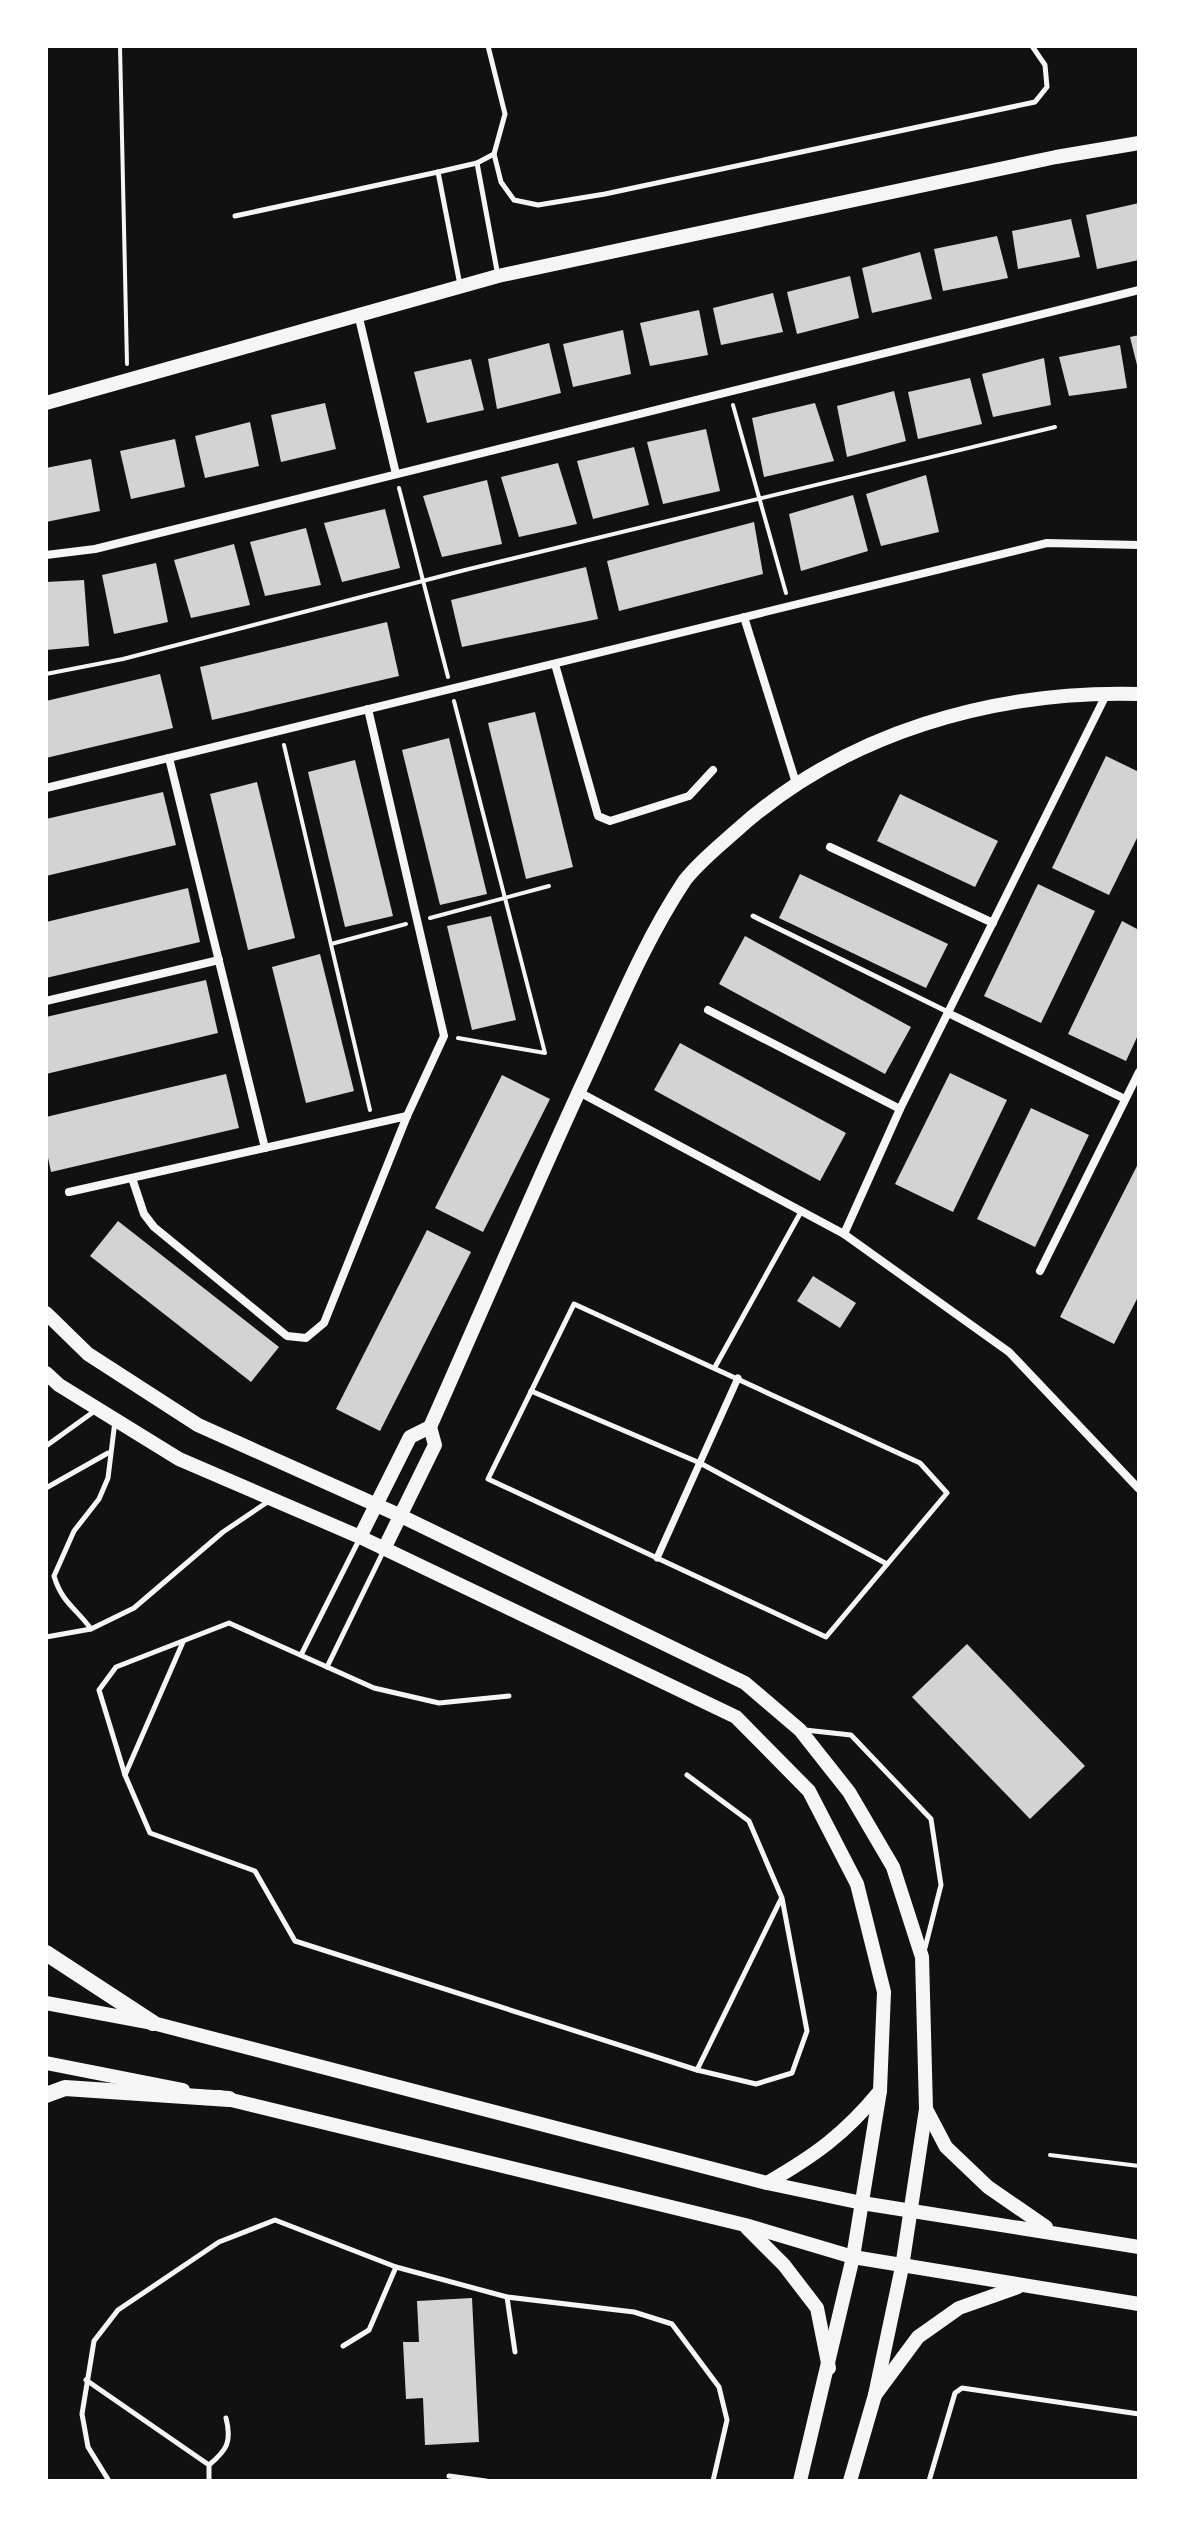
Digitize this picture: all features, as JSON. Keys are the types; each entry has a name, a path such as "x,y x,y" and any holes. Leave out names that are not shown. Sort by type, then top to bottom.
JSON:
{"main road":[{"path":"46,1953 153,2023"},
{"path":"46,2095 65,2088 229,2099"}],"street":[{"path":"46,403 128,383 498,276 1056,157 1139,143"},
{"path":"46,555 95,549 1139,290"},
{"path":"359,318 396,474"},
{"path":"46,788 1047,543 1139,545"},
{"path":"744,617 796,783"},
{"path":"555,664 598,816 610,821 689,796 713,770"},
{"path":"844,1234 900,1109 950,1014 1107,693"},
{"path":"360,1537 410,1437 430,1427 634,972 686,879 755,813 796,783 877,740 955,714 1020,700 1107,693 1139,694"},
{"path":"132,1178 144,1214 154,1227 287,1336 306,1338 324,1323 407,1116 444,1036 368,709"},
{"path":"169,758 265,1148"},
{"path":"830,847 993,923"},
{"path":"46,1001 219,960"},
{"path":"708,1010 900,1109"},
{"path":"950,1014 1125,1099"},
{"path":"1040,1271 1139,1072"},
{"path":"579,1092 803,1209 844,1234 1009,1352 1139,1489"},
{"path":"69,1192 407,1116"},
{"path":"46,1313 88,1354 198,1425 401,1516 745,1683 800,1730 849,1792 893,1867 922,1957 926,2109 902,2267 875,2395 850,2481"},
{"path":"46,1373 97,1409 179,1459 360,1537 736,1717 809,1791 857,1884 884,1992 880,2091 853,2257 800,2481"},
{"path":"657,1558 738,1378"},
{"path":"384,1549 435,1445 430,1427"},
{"path":"46,2003 153,2023 767,2183 862,2203 912,2208 1139,2247"},
{"path":"46,2063 229,2099 745,2225 853,2257 1139,2304"},
{"path":"767,2183 817,2154 852,2126 880,2091"},
{"path":"926,2109 946,2147 988,2187 1051,2231"},
{"path":"745,2225 784,2265 817,2308 829,2368"},
{"path":"875,2395 918,2337 959,2308 1022,2286"}],"lane":[{"path":"488,46 505,114 494,154 501,182 514,200 538,205 605,194 1035,102 1047,87 1045,65 1032,46"},
{"path":"235,216 477,163 494,154"},
{"path":"477,163 498,276"},
{"path":"438,172 460,287"},
{"path":"753,916 950,1014"},
{"path":"715,1367 803,1209"},
{"path":"574,1304 715,1367 920,1463 947,1493 826,1637 488,1479 574,1304"},
{"path":"531,1391 700,1463 887,1564"},
{"path":"48,1441 97,1409"},
{"path":"91,1629 73,1613 59,1592 54,1576 74,1531 99,1499 108,1478 108,1453 115,1420"},
{"path":"46,1488 108,1453"},
{"path":"46,1637 91,1629 134,1608 223,1532 273,1498"},
{"path":"301,1655 360,1537"},
{"path":"327,1667 384,1549"},
{"path":"509,1696 439,1703 374,1688 229,1623 116,1667 99,1690 125,1775 150,1833 255,1871 295,1941 697,2070 756,2084 792,2073 807,2031 782,1898 749,1821 687,1775"},
{"path":"125,1775 184,1641"},
{"path":"800,1730 851,1735 931,1819 941,1885 922,1957"},
{"path":"697,2070 782,1898"},
{"path":"109,2481 88,2447 82,2414 94,2341 118,2310 219,2242 275,2220 396,2267 507,2297 634,2312 672,2324 719,2387 727,2420 713,2481"},
{"path":"343,2346 369,2330 396,2267"},
{"path":"507,2297 515,2352"},
{"path":"86,2379 209,2465"},
{"path":"929,2481 955,2393 962,2388 1139,2414"},
{"path":"209,2465 227,2450 230,2434 226,2418"},
{"path":"209,2465 209,2481"},
{"path":"449,2476 486,2481"}],"path":[{"path":"120,46 128,383"},
{"path":"729,392 789,604"},
{"path":"46,674 137,655 1055,427"},
{"path":"396,474 545,1053 444,1036"},
{"path":"281,731 373,1123"},
{"path":"331,944 549,886"},
{"path":"1050,2155 1139,2166"}],"building":[{"path":"1139,203 1139,260 1097,269 1086,215"},
{"path":"1071,219 1080,257 1018,269 1012,231"},
{"path":"997,236 1008,278 943,291 934,249"},
{"path":"920,252 932,299 872,313 862,268"},
{"path":"850,276 859,318 797,334 787,292"},
{"path":"773,293 783,332 721,345 713,308"},
{"path":"699,310 708,355 650,366 640,323"},
{"path":"623,330 631,374 573,387 563,344"},
{"path":"1139,335 1139,369 1138,369 1130,337"},
{"path":"549,343 561,393 497,409 488,359"},
{"path":"1120,345 1127,388 1069,396 1059,357"},
{"path":"1044,358 1051,405 993,417 982,374"},
{"path":"471,359 484,410 427,423 414,372"},
{"path":"970,378 982,424 918,439 908,392"},
{"path":"894,391 906,441 847,457 837,406"},
{"path":"325,403 336,449 281,462 271,415"},
{"path":"815,403 834,461 764,477 752,418"},
{"path":"250,422 259,466 205,478 195,436"},
{"path":"706,429 720,491 663,504 647,442"},
{"path":"175,439 185,487 131,499 120,451"},
{"path":"634,447 649,505 593,519 577,461"},
{"path":"91,459 100,511 46,522 46,468"},
{"path":"558,463 577,524 519,537 501,477"},
{"path":"926,475 939,532 881,546 866,494"},
{"path":"487,480 502,544 442,557 423,496"},
{"path":"853,495 868,551 801,571 789,514"},
{"path":"385,509 400,568 342,582 324,523"},
{"path":"754,522 763,574 619,611 607,561"},
{"path":"306,528 321,585 265,596 250,542"},
{"path":"234,544 250,605 191,618 174,560"},
{"path":"156,563 168,622 114,634 102,575"},
{"path":"586,567 598,619 462,647 451,600"},
{"path":"84,580 89,646 46,650 46,582"},
{"path":"387,622 399,676 212,720 200,667"},
{"path":"160,674 173,728 46,758 46,701"},
{"path":"535,712 573,867 526,879 488,723"},
{"path":"449,738 487,894 440,905 402,750"},
{"path":"1106,756 1139,772 1139,834 1109,895 1052,868"},
{"path":"355,760 393,916 345,927 308,772"},
{"path":"257,782 295,938 248,950 210,794"},
{"path":"163,792 176,845 46,876 46,819"},
{"path":"900,794 998,841 975,887 877,841"},
{"path":"800,874 948,944 926,988 779,918"},
{"path":"1038,884 1095,911 1041,1023 984,996"},
{"path":"188,888 200,942 46,978 46,922"},
{"path":"491,916 516,1020 472,1030 447,926"},
{"path":"1122,921 1139,930 1139,1033 1126,1061 1068,1034"},
{"path":"745,936 911,1027 885,1074 719,984"},
{"path":"320,954 354,1091 306,1103 272,967"},
{"path":"206,980 218,1033 46,1074 46,1017"},
{"path":"680,1043 846,1133 820,1181 654,1090"},
{"path":"950,1073 1007,1100 953,1212 895,1184"},
{"path":"226,1074 239,1128 51,1172 46,1148 46,1117"},
{"path":"502,1075 550,1099 483,1232 435,1208"},
{"path":"1031,1108 1089,1135 1035,1247 977,1219"},
{"path":"1139,1162 1139,1295 1114,1344 1060,1317"},
{"path":"118,1221 279,1347 251,1382 90,1256"},
{"path":"427,1230 471,1252 380,1431 336,1409"},
{"path":"813,1276 856,1303 840,1328 797,1301"},
{"path":"967,1644 1085,1766 1030,1819 912,1697"},
{"path":"472,2298 479,2442 425,2445 423,2398 406,2399 403,2342 419,2342 417,2301"}]}
